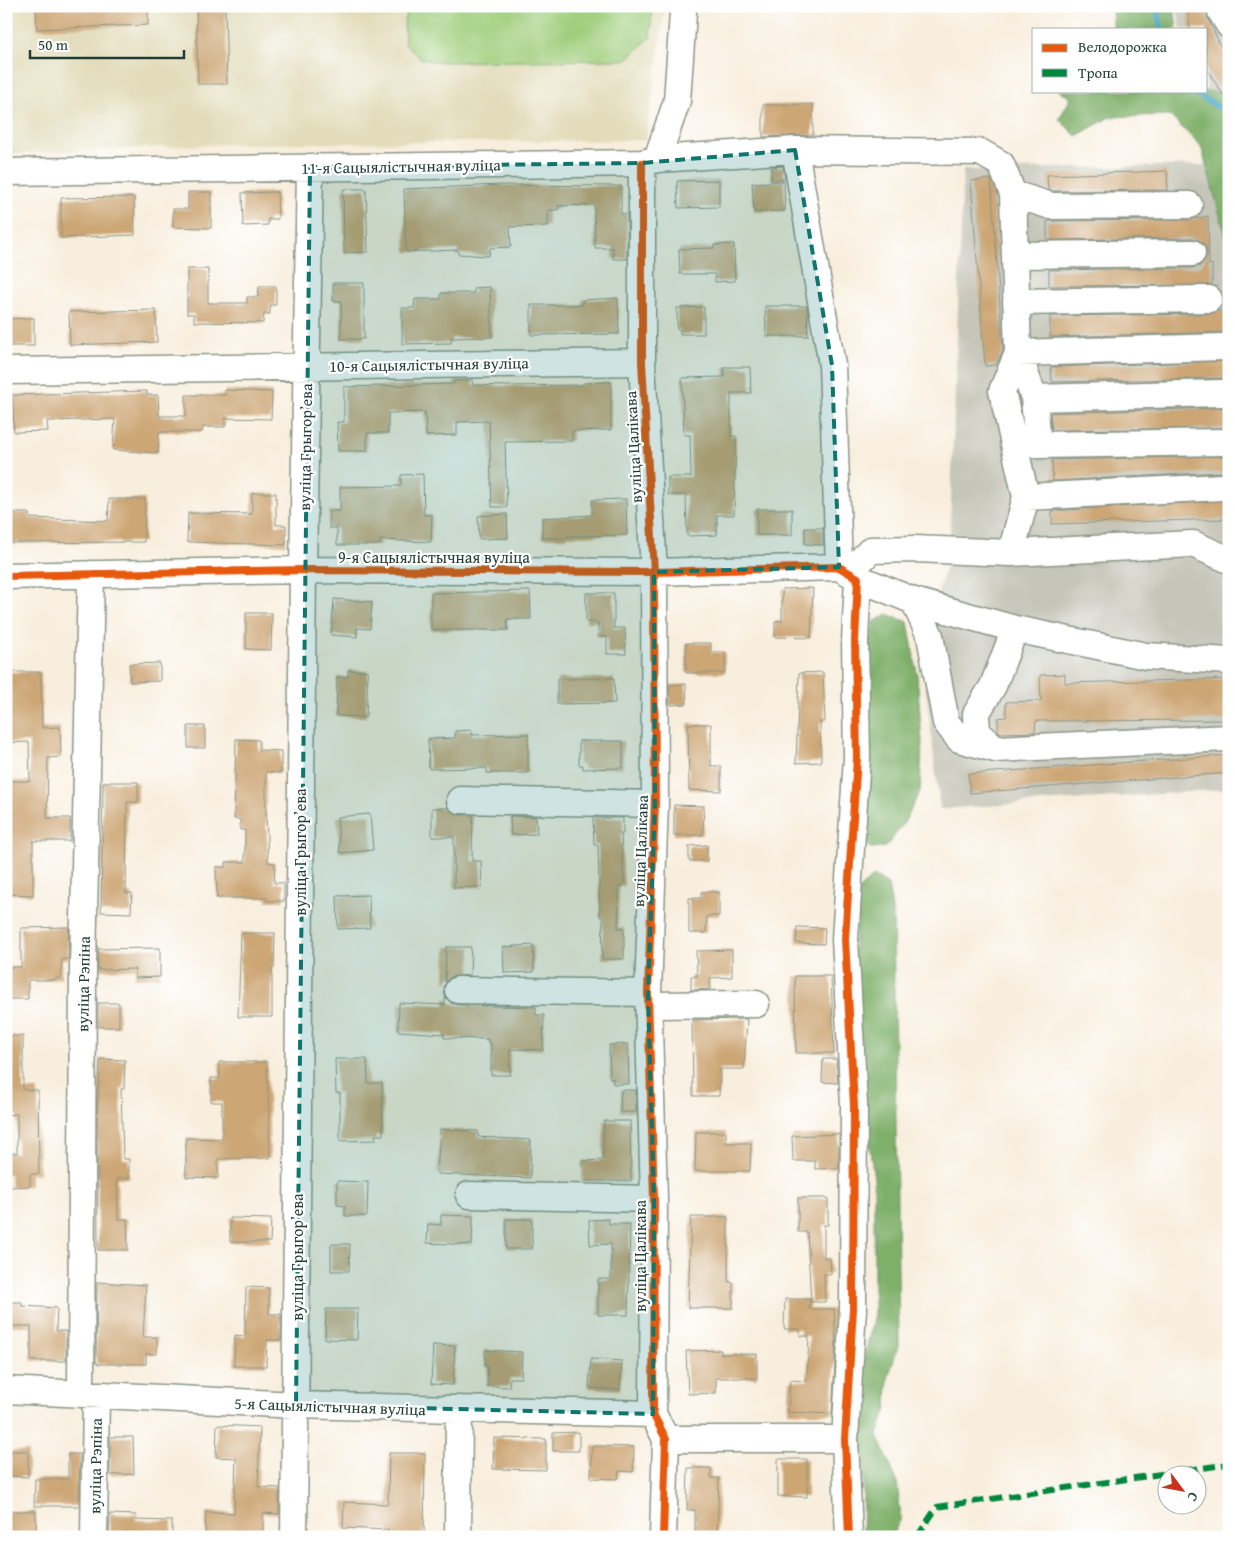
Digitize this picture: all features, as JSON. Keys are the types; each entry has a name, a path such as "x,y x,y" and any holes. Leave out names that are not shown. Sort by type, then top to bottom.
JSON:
{"street":[{"name":"вуліца Цалікава","path":"662,1537 666,1439 653,1414 654,1199 648,999 656,804 654,572 642,362 649,161 677,101 682,6"},
{"path":"1221,6 1221,12 1229,25"},
{"name":"11-я Сацыялістычная вуліца","path":"6,172 649,161 795,150 980,152 1001,164 1013,194 1018,353"},
{"path":"795,150 832,365 855,641 857,758 845,939 854,1125 853,1309 845,1439 849,1537"},
{"name":"вуліца Грыгорʼева","path":"294,1537 303,570 310,167"},
{"path":"1013,194 1051,206 1189,205"},
{"path":"1015,255 1192,253"},
{"path":"1016,302 1210,299"},
{"path":"1018,353 1224,347"},
{"path":"1011,553 1026,496 1002,391 1018,353"},
{"path":"1018,353 1034,398 1038,446 1225,442"},
{"name":"10-я Сацыялістычная вуліца","path":"6,371 642,362"},
{"path":"1034,398 1221,393"},
{"path":"1026,496 1222,487"},
{"path":"848,572 871,550 915,549 1035,554 1193,544 1229,560"},
{"name":"9-я Сацыялістычная вуліца","path":"6,576 303,570 848,572"},
{"path":"848,572 914,601 1015,629 1146,656 1229,661"},
{"name":"вуліца Рэпіна","path":"91,574 83,967 89,1394 94,1537"},
{"path":"914,601 930,636 946,722 959,739 996,749 1229,738"},
{"path":"996,749 977,732 976,714 993,686 1015,629"},
{"path":"460,800 656,804"},
{"path":"458,990 756,1004"},
{"path":"469,1195 654,1199"},
{"name":"5-я Сацыялістычная вуліца","path":"6,1390 296,1406 653,1414"},
{"path":"458,1537 459,1411"},
{"path":"666,1439 845,1439"}],"highlighted area":[{"path":"795,150 832,365 839,567 654,572 655,804 648,993 654,1199 653,1414 296,1405 310,167 642,163"}],"shaded area":[{"path":"6,6 665,6 646,140 231,144 6,154"},
{"path":"1176,6 1229,6 1229,789 940,809 921,647 949,556 963,170 1210,165 1195,92 1208,92 1208,28 1181,28"}],"green space":[{"path":"410,6 650,6 652,15 650,38 626,60 435,62 420,58 405,44 404,20"},
{"path":"1112,6 1174,6 1177,28 1113,28"},
{"path":"1208,91 1229,94 1229,247 1201,146 1169,115 1110,117 1076,136 1059,119 1071,98 1061,92"},
{"path":"887,614 908,622 917,673 922,743 920,791 904,823 886,847 870,848 861,836 867,645 874,622"},
{"path":"874,876 888,885 893,915 899,1343 888,1378 887,1408 878,1435 897,1482 901,1519 891,1537 862,1537 864,1452 856,1423 860,1378 874,1314 874,1178 867,1129 852,966 860,888"}],"building":[{"path":"36,6 148,6 148,25 37,29"},
{"path":"196,6 225,6 227,84 198,84"},
{"path":"1187,6 1206,6 1208,19 1229,64 1229,104 1208,71 1208,28 1190,28"},
{"path":"813,104 813,135 763,137 763,105"},
{"path":"783,166 785,179 771,180 771,167"},
{"path":"1167,171 1168,190 1053,191 1048,189 1047,175"},
{"path":"991,179 1003,350 996,365 985,366 971,181"},
{"path":"719,180 719,207 678,208 677,181"},
{"path":"784,181 785,211 754,212 752,183"},
{"path":"501,185 621,186 621,214 627,214 627,259 613,259 613,248 595,248 594,205 558,206 558,210 548,210 548,226 510,227 511,247 490,248 489,256 458,254 458,250 406,252 404,189"},
{"path":"343,189 366,189 368,252 344,253"},
{"path":"188,192 211,192 211,228 173,227 173,209 188,209"},
{"path":"277,192 278,219 268,219 268,225 243,226 242,193"},
{"path":"134,197 135,235 61,238 61,198"},
{"path":"1208,216 1209,265 1212,264 1212,285 1049,286 1049,270 1192,268 1200,266 1205,260 1207,253 1205,245 1199,240 1192,238 1047,240 1047,222 1049,221 1189,220"},
{"path":"734,244 735,281 715,282 715,274 680,274 679,249 714,248 714,245"},
{"path":"187,269 208,269 208,303 247,303 247,297 258,297 259,286 276,286 276,305 270,305 270,314 264,314 263,323 194,322 194,314 187,314"},
{"path":"333,283 364,283 364,339 341,339 341,301 333,301"},
{"path":"490,287 492,337 451,338 451,343 402,344 402,308 414,308 415,299 441,299 441,293 474,293 474,288"},
{"path":"618,298 619,334 531,335 531,305 583,305 582,300"},
{"path":"765,306 807,306 808,336 766,336"},
{"path":"704,307 704,334 680,334 680,329 677,329 677,308"},
{"path":"156,310 157,342 70,345 69,312"},
{"path":"1224,311 1225,332 1050,337 1050,316 1209,314"},
{"path":"34,318 34,346 6,346 6,319"},
{"path":"1229,361 1229,380 1221,378 1052,382 1051,367"},
{"path":"724,367 750,367 751,393 731,393 731,436 736,436 734,515 717,515 717,535 687,536 686,495 668,495 668,477 691,477 690,435 684,435 682,378 724,377"},
{"path":"472,380 473,385 506,386 583,385 583,383 611,382 611,430 572,431 572,441 505,442 507,507 492,507 489,421 457,422 457,435 426,436 425,412 388,413 388,433 367,433 367,451 338,451 337,422 344,422 344,387 454,384 454,381"},
{"path":"225,390 272,392 271,419 225,418 225,427 203,427 202,432 159,432 158,453 113,450 115,419 47,421 48,431 14,432 12,395 147,391 147,395 158,395 159,416 186,416 186,395 225,395"},
{"path":"1229,406 1229,428 1052,430 1050,413 1221,408"},
{"path":"1229,456 1229,474 1221,472 1053,481 1052,460"},
{"path":"423,474 424,515 432,515 431,542 380,540 380,545 337,545 337,528 329,528 329,511 340,511 340,487 401,486 401,475"},
{"path":"252,493 276,493 276,525 286,525 286,545 187,542 188,513 252,514"},
{"path":"109,499 145,499 144,542 6,543 6,521 10,521 10,513 29,513 29,518 108,521"},
{"path":"626,499 627,535 542,538 542,518 592,515 592,500"},
{"path":"1229,500 1229,519 1052,524 1052,511"},
{"path":"757,509 792,509 792,535 757,535"},
{"path":"507,514 508,538 479,539 478,516"},
{"path":"805,528 823,528 823,545 805,544"},
{"path":"813,588 811,638 775,637 775,621 782,621 782,589"},
{"path":"530,591 531,619 507,619 508,630 431,630 431,593"},
{"path":"586,593 614,593 614,628 625,628 626,654 607,654 607,637 598,637 598,622 586,622"},
{"path":"334,599 372,602 370,629 357,628 357,637 331,635"},
{"path":"246,613 272,613 271,650 246,649"},
{"path":"686,643 711,643 711,652 725,652 725,673 686,673"},
{"path":"160,663 160,681 130,682 129,664"},
{"path":"348,670 368,671 366,717 336,716 337,677 348,677"},
{"path":"6,672 41,672 42,728 60,727 61,757 48,758 47,818 70,818 70,841 33,841 33,895 6,894 6,781 30,781 29,742 6,743"},
{"path":"823,672 825,722 820,722 821,762 796,763 799,673"},
{"path":"1065,674 1065,683 1229,679 1229,720 1036,721 1035,732 1001,733 998,731 998,718 1006,717 1006,702 1041,701 1040,675"},
{"path":"614,678 615,703 557,704 557,679"},
{"path":"686,684 687,704 670,705 669,685"},
{"path":"688,724 711,724 711,766 721,766 721,791 689,790"},
{"path":"188,726 205,726 205,748 188,748"},
{"path":"472,730 472,735 528,734 528,773 487,773 487,768 429,769 428,739 455,738 455,731"},
{"path":"236,739 259,740 259,750 281,751 281,773 266,772 266,814 268,862 275,863 274,883 284,883 284,901 267,901 267,898 217,898 216,867 226,867 226,862 245,862 245,830 240,830 240,819 234,819"},
{"path":"579,741 623,741 623,768 583,769 583,765 579,765"},
{"path":"1229,755 1229,773 970,793 968,774"},
{"path":"103,782 138,782 138,802 127,802 126,893 132,893 131,913 101,912"},
{"path":"674,805 704,806 703,835 674,835"},
{"path":"432,808 448,808 459,815 473,815 472,861 481,861 482,887 454,888 454,837 432,837"},
{"path":"370,814 373,850 340,853 337,817"},
{"path":"510,816 536,817 537,834 511,835"},
{"path":"593,818 623,818 623,834 621,834 624,886 619,886 618,928 624,928 624,959 602,959 603,917 600,917 598,845 594,845"},
{"path":"707,845 707,861 689,861 689,846"},
{"path":"701,892 719,892 719,916 707,916 706,933 689,933 689,898 701,898"},
{"path":"369,895 370,928 338,929 337,896"},
{"path":"69,927 68,959 62,959 61,978 56,978 55,980 28,980 28,999 6,999 6,967 21,967 21,928"},
{"path":"797,927 825,928 824,944 796,943"},
{"path":"241,933 275,933 274,968 272,968 272,1017 238,1017"},
{"path":"533,945 534,972 504,973 503,947"},
{"path":"446,947 471,947 470,975 451,977 445,982"},
{"path":"160,948 160,977 135,978 135,969 98,970 98,949"},
{"path":"732,950 732,977 710,978 710,989 691,990 691,976 697,976 696,951"},
{"path":"795,976 831,976 834,1053 796,1053"},
{"path":"445,997 451,1003 458,1005 536,1007 536,1015 544,1015 543,1050 510,1049 510,1075 491,1075 491,1043 488,1043 488,1039 444,1038 444,1034 398,1031 399,1003 445,1005"},
{"path":"98,1003 119,1003 119,1027 98,1027"},
{"path":"747,1019 744,1069 720,1069 719,1096 693,1096 692,1020"},
{"path":"6,1036 23,1036 23,1090 38,1090 39,1174 30,1174 30,1186 11,1187 10,1174 6,1174 6,1153 17,1153 17,1114 6,1115"},
{"path":"628,1044 629,1084 613,1084 613,1078 610,1079 609,1045"},
{"path":"100,1059 125,1060 124,1089 121,1089 123,1159 129,1159 129,1178 117,1178 118,1219 127,1219 128,1250 98,1250 97,1115"},
{"path":"335,1059 367,1059 368,1083 382,1083 383,1135 375,1135 376,1140 340,1141 340,1093 336,1093"},
{"path":"823,1059 836,1059 838,1083 822,1082"},
{"path":"219,1062 267,1062 270,1158 218,1159 218,1178 186,1177 186,1138 222,1139 222,1102 211,1102 211,1078 220,1078"},
{"path":"621,1090 636,1090 636,1112 620,1112"},
{"path":"604,1121 630,1121 631,1181 583,1181 582,1161 603,1160"},
{"path":"440,1129 478,1131 478,1137 531,1140 530,1178 437,1174"},
{"path":"696,1132 726,1132 726,1143 751,1143 750,1171 695,1171"},
{"path":"839,1134 839,1168 815,1169 815,1161 793,1161 792,1136"},
{"path":"337,1181 368,1182 367,1216 345,1216 345,1206 337,1205"},
{"path":"798,1198 828,1198 828,1225 824,1225 824,1258 830,1258 831,1274 824,1274 825,1302 811,1302 807,1232 798,1232"},
{"path":"441,1215 473,1216 472,1245 427,1243 428,1224 441,1225"},
{"path":"691,1217 728,1217 728,1282 733,1282 733,1308 688,1308"},
{"path":"230,1218 271,1219 270,1242 230,1242"},
{"path":"506,1219 532,1219 532,1249 506,1249"},
{"path":"609,1219 609,1224 630,1224 628,1315 598,1315 598,1279 611,1279 611,1244 590,1245 589,1220"},
{"path":"331,1244 350,1244 349,1271 331,1271"},
{"path":"97,1282 146,1285 143,1337 157,1337 157,1354 146,1354 146,1364 98,1364 96,1361"},
{"path":"246,1287 269,1288 269,1314 281,1314 281,1340 267,1340 266,1366 234,1366 235,1335 245,1336"},
{"path":"785,1299 810,1299 809,1309 834,1309 836,1347 832,1414 788,1412 790,1380 807,1381 809,1336 800,1336 800,1329 784,1329"},
{"path":"6,1302 22,1302 22,1306 57,1308 56,1331 66,1331 66,1361 31,1361 31,1326 6,1326"},
{"path":"326,1309 358,1309 357,1340 325,1339"},
{"path":"433,1345 455,1346 453,1385 431,1384"},
{"path":"485,1350 522,1352 521,1378 510,1378 509,1387 487,1386 488,1366 485,1367"},
{"path":"721,1350 721,1354 757,1354 757,1378 716,1378 716,1393 688,1394 686,1351"},
{"path":"591,1359 622,1361 620,1390 589,1388"},
{"path":"217,1425 260,1427 258,1487 279,1488 279,1514 263,1513 263,1537 205,1537 206,1512 234,1513 236,1458 216,1457"},
{"path":"579,1432 579,1451 553,1451 553,1433"},
{"path":"110,1437 133,1437 134,1474 110,1475"},
{"path":"494,1438 546,1439 546,1470 493,1469"},
{"path":"592,1446 634,1447 633,1472 619,1471 618,1479 591,1478"},
{"path":"6,1451 28,1451 28,1477 6,1476"},
{"path":"389,1453 425,1453 424,1537 388,1537 388,1530 343,1528 344,1502 388,1504"},
{"path":"68,1454 80,1454 79,1506 34,1506 35,1479 68,1479"},
{"path":"778,1459 807,1459 807,1497 778,1496"},
{"path":"688,1468 711,1468 711,1478 719,1478 717,1537 695,1537 695,1510 687,1510"},
{"path":"6,1511 36,1511 36,1537 6,1537"},
{"path":"110,1514 136,1515 136,1520 172,1521 172,1537 109,1537"}],"waterway":[{"path":"1157,6 1161,28"},
{"path":"1194,92 1220,108 1229,107"}],"marked path":[{"path":"917,1537 937,1507 1229,1464"}],"cycle path":[{"path":"642,163 642,362 654,572 655,804 648,993 654,1199 653,1414 666,1439 663,1537"},
{"path":"6,576 303,570 654,572 839,567 858,578 855,641 857,758 845,939 854,1105 853,1309 845,1439 849,1537"}]}
